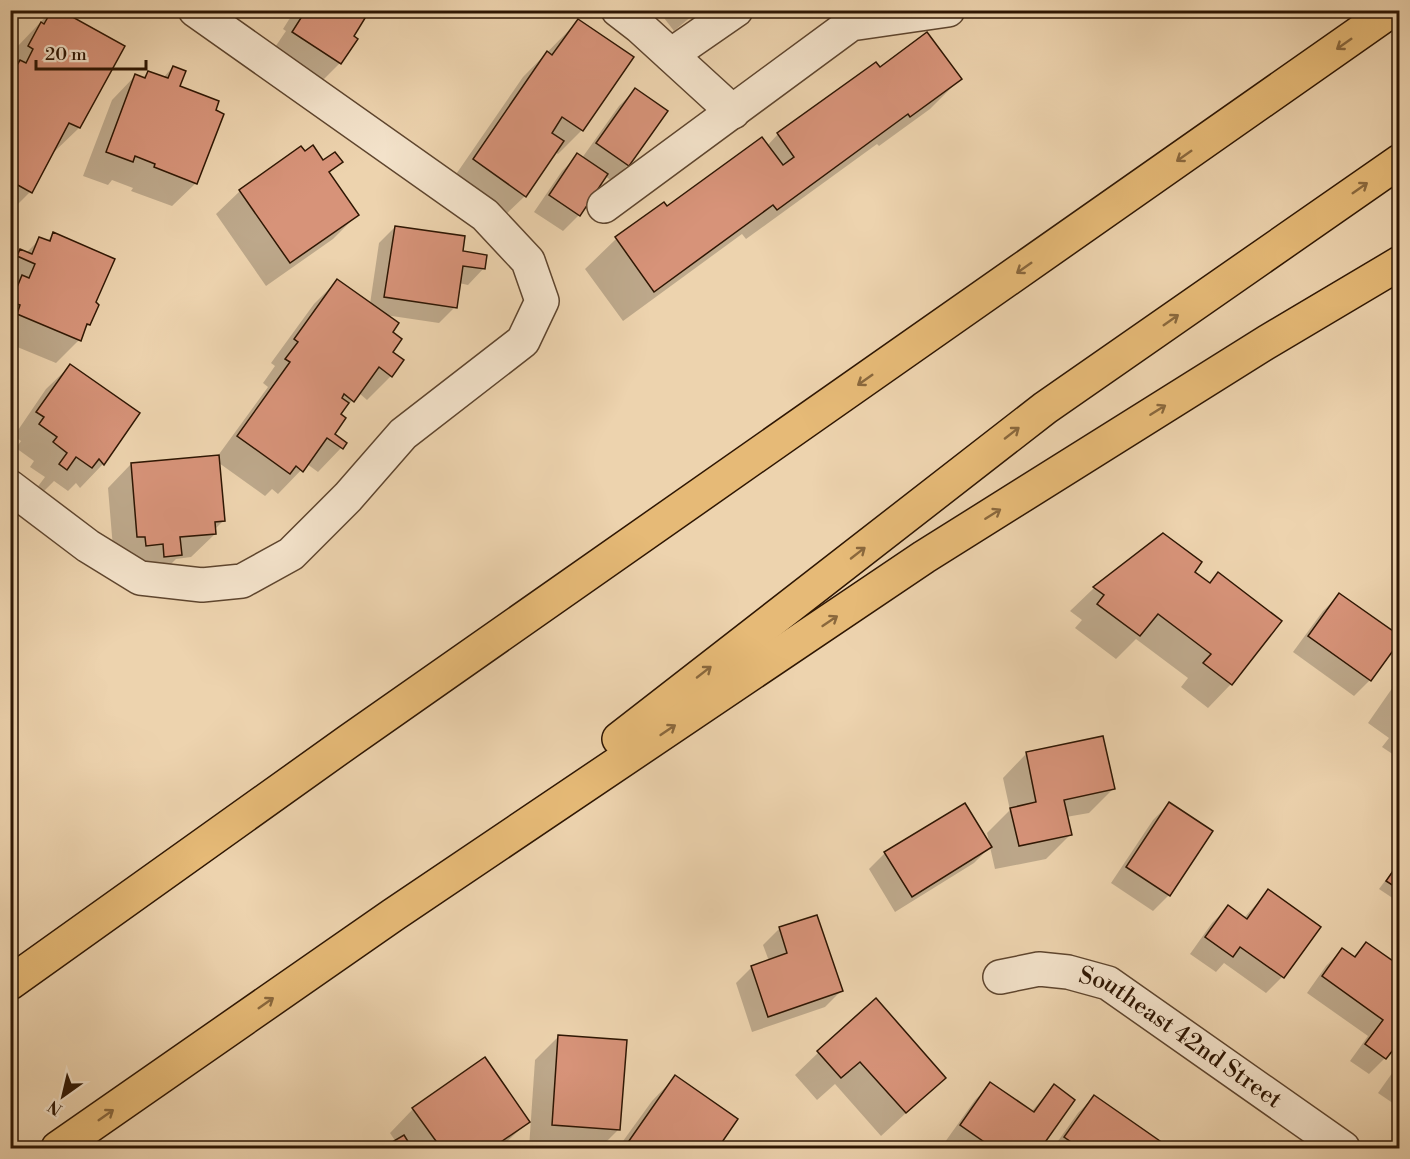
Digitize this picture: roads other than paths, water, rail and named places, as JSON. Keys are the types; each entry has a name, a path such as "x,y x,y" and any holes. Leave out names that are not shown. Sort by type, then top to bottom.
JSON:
{"highway":[{"path":"10,983 359,734 1392,10"},
{"path":"393,915 1045,408 1400,160"},
{"path":"58,1149 393,915 924,557 1267,342 1400,263"}],"street":[{"path":"10,487 88,546 140,578 202,585 242,581 291,554 348,497 403,434 523,340 542,301 528,261 485,215 195,10"},
{"path":"618,10 640,27 733,112"},
{"path":"671,55 736,10"},
{"path":"604,206 733,112 846,17 948,10"},
{"name":"Southeast 42nd Street","path":"1000,977 1039,969 1068,972 1108,983 1343,1149"}]}
